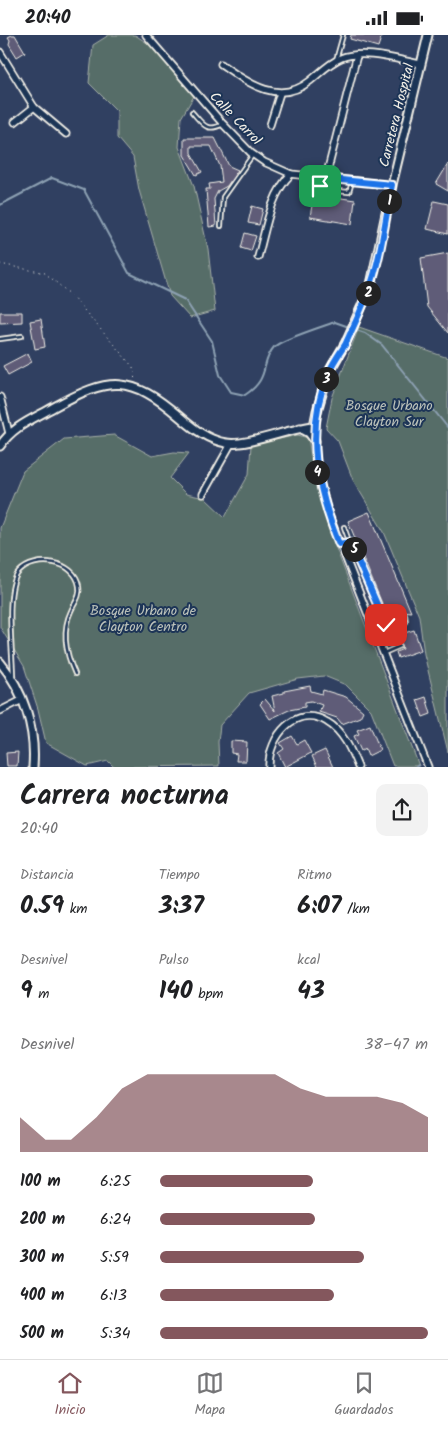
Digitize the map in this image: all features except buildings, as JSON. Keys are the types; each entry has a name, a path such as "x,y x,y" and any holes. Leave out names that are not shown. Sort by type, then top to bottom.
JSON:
{"street":[{"name":"Calle Carrol","path":"146,35 223,125 253,154 272,166 291,174 392,185"},
{"name":"Carretera Hospital","path":"428,35 392,185 373,275 346,343 328,374 316,411 314,426 316,470 339,544 428,767"},
{"path":"0,52 34,107 66,134"},
{"path":"328,169 357,55"},
{"path":"221,64 255,85 280,93 300,88 336,61 357,55 421,64"},
{"path":"270,125 280,93"},
{"path":"15,121 34,107"},
{"path":"258,257 277,193 282,183 291,174"},
{"path":"0,446 9,433 92,388 115,383 143,391 209,438 231,445 297,428 314,426"},
{"path":"0,397 9,433"},
{"path":"297,428 311,419 316,411"},
{"path":"297,428 309,433 315,441"},
{"path":"203,494 231,445"},
{"path":"0,662 13,677 32,727 33,767"},
{"path":"0,711 22,700"},
{"path":"269,767 270,751 278,733 294,721 308,717 321,719 336,729 350,749 358,767"}],"lane":[{"path":"336,61 344,35"},
{"path":"192,112 206,127 214,129 223,125"},
{"path":"221,226 222,197 253,154"},
{"path":"321,178 320,186 324,190 349,192 352,181"},
{"path":"0,339 22,336"},
{"path":"344,527 388,632"},
{"path":"339,544 349,541"},
{"path":"13,677 12,587 22,569 34,563 44,562 66,568 75,576 79,584 78,597 68,619 65,641 66,652 75,674"},
{"path":"376,636 405,624 405,615"},
{"path":"383,653 400,646"}],"path":[{"path":"0,264 45,273 71,295 133,367 135,382 143,391"}],"green space":[{"path":"109,35 135,35 164,54 194,96 181,118 179,147 194,186 208,249 215,311 190,318 170,296 139,190 133,157 117,138 117,111 89,83 93,45"},
{"name":"Bosque Urbano Clayton Sur","path":"359,327 448,358 448,752 424,654 419,616 384,532 353,480 338,441 326,428 332,398"},
{"name":"Bosque Urbano de Clayton Centro","path":"114,435 152,456 174,452 189,453 170,478 186,494 205,498 225,517 249,474 251,445 298,435 308,438 316,486 328,527 419,766 393,766 371,710 346,685 324,676 298,679 249,693 220,725 218,742 219,766 114,767 108,761 87,766 46,743 38,709 24,666 0,627 0,528 23,471 64,439"}],"waterway":[{"path":"0,205 52,178 84,190 129,273 185,300 212,341 220,375 231,392 245,395 259,383 267,359 278,344 335,322 349,327"},
{"path":"353,329 365,333 382,345 448,428"}],"route":[{"path":"320,186 321,178 392,185 371,285 346,343 328,374 316,411 314,432 316,470 333,529 339,544 350,542 386,625"}]}
